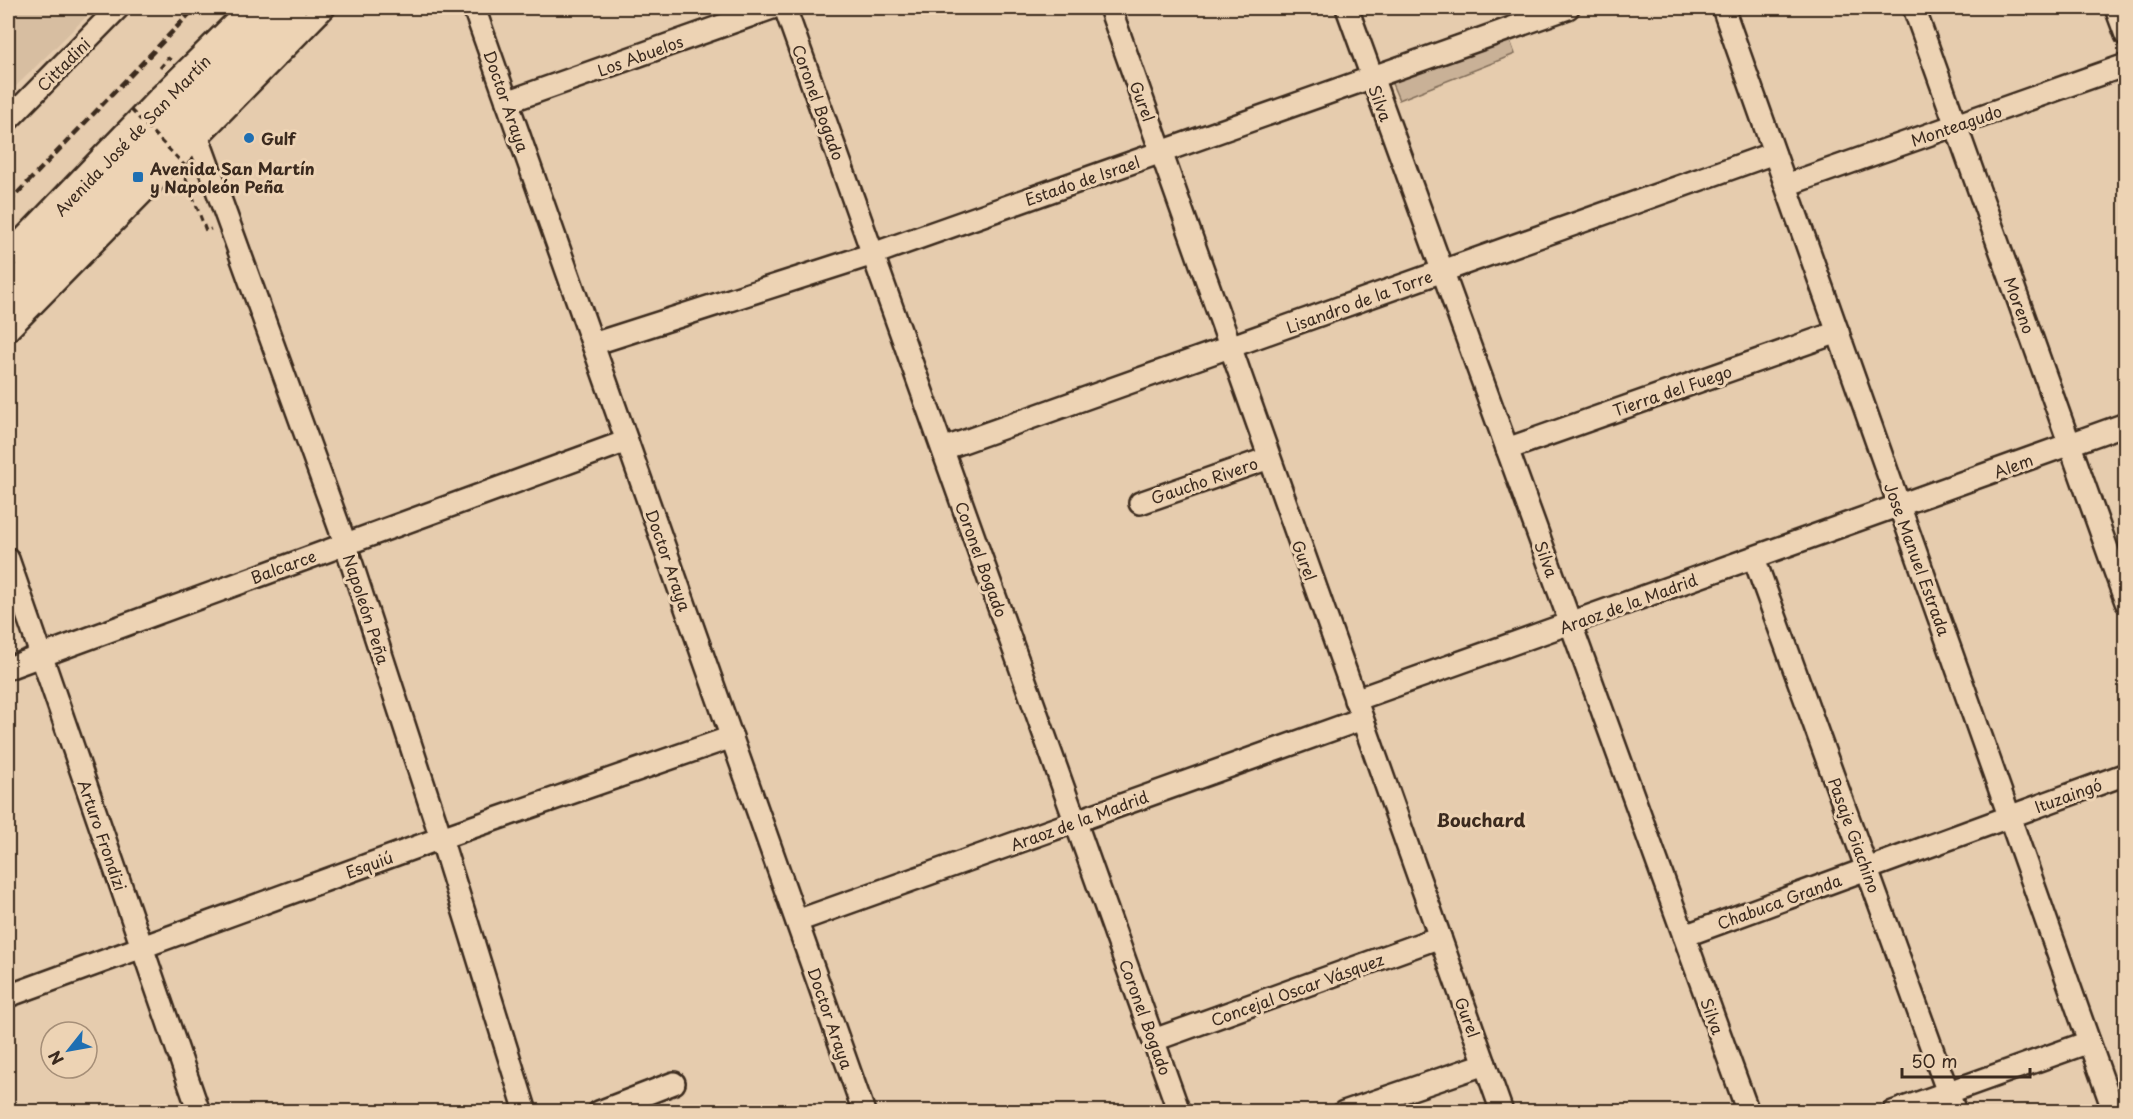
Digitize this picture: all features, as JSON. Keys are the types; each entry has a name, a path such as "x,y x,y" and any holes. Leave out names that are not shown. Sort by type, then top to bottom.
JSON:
{"main road":[{"name":"Avenida José de San Martín","path":"8,264 165,99 258,8"},
{"name":"Avenida José de San Martín","path":"8,296 189,127 289,8"}],"street":[{"name":"Cittadini","path":"8,120 118,8"},
{"path":"8,330 189,127 324,8"},
{"name":"Doctor Araya","path":"474,8 864,1112"},
{"name":"Los Abuelos","path":"507,102 772,8"},
{"name":"Coronel Bogado","path":"785,8 1179,1112"},
{"name":"Gurel","path":"1110,8 1502,1112"},
{"name":"Silva","path":"1347,8 1748,1112"},
{"name":"Estado de Israel","path":"593,344 873,254 1568,8"},
{"name":"Jose Manuel Estrada","path":"1723,8 2114,1112"},
{"name":"Moreno","path":"1914,8 2126,602"},
{"path":"2115,8 2126,35"},
{"name":"Monteagudo","path":"1786,185 2126,65"},
{"name":"Napoleón Peña","path":"189,127 345,543 441,838 526,1112"},
{"name":"Lisandro de la Torre","path":"943,449 1774,153"},
{"name":"Tierra del Fuego","path":"1507,448 1838,332"},
{"name":"Alem","path":"1899,506 2126,424"},
{"name":"Balcarce","path":"8,668 627,441"},
{"name":"Gaucho Rivero","path":"1140,502 1269,458"},
{"name":"Araoz de la Madrid","path":"796,921 1076,821 1571,623 1899,506"},
{"name":"Pasaje Giachino","path":"1754,558 1952,1102"},
{"name":"Arturo Frondizi","path":"8,559 199,1112"},
{"name":"Esquiú","path":"8,996 441,838 732,737"},
{"name":"Ituzaingó","path":"2010,817 2126,774"},
{"name":"Chabuca Granda","path":"1684,936 2010,817"},
{"name":"Concejal Oscar Vásquez","path":"1154,1040 1440,937"},
{"path":"1893,1112 1952,1102 2089,1042"},
{"path":"1344,1112 1485,1064"},
{"path":"599,1112 674,1083"}],"path":[{"path":"131,110 190,171 194,180"},
{"path":"185,176 206,231 211,229 208,219"}],"shaded area":[{"path":"8,8 95,8 8,94"},
{"path":"1508,35 1515,54 1399,100 1390,79"}],"railway":[{"path":"8,203 195,8"}],"place":[{"name":"Gulf","path":"249,138"},
{"name":"Avenida San Martín y Napoleón Peña","path":"138,177"}],"district":[{"name":"Bouchard","path":"1481,819"}]}
